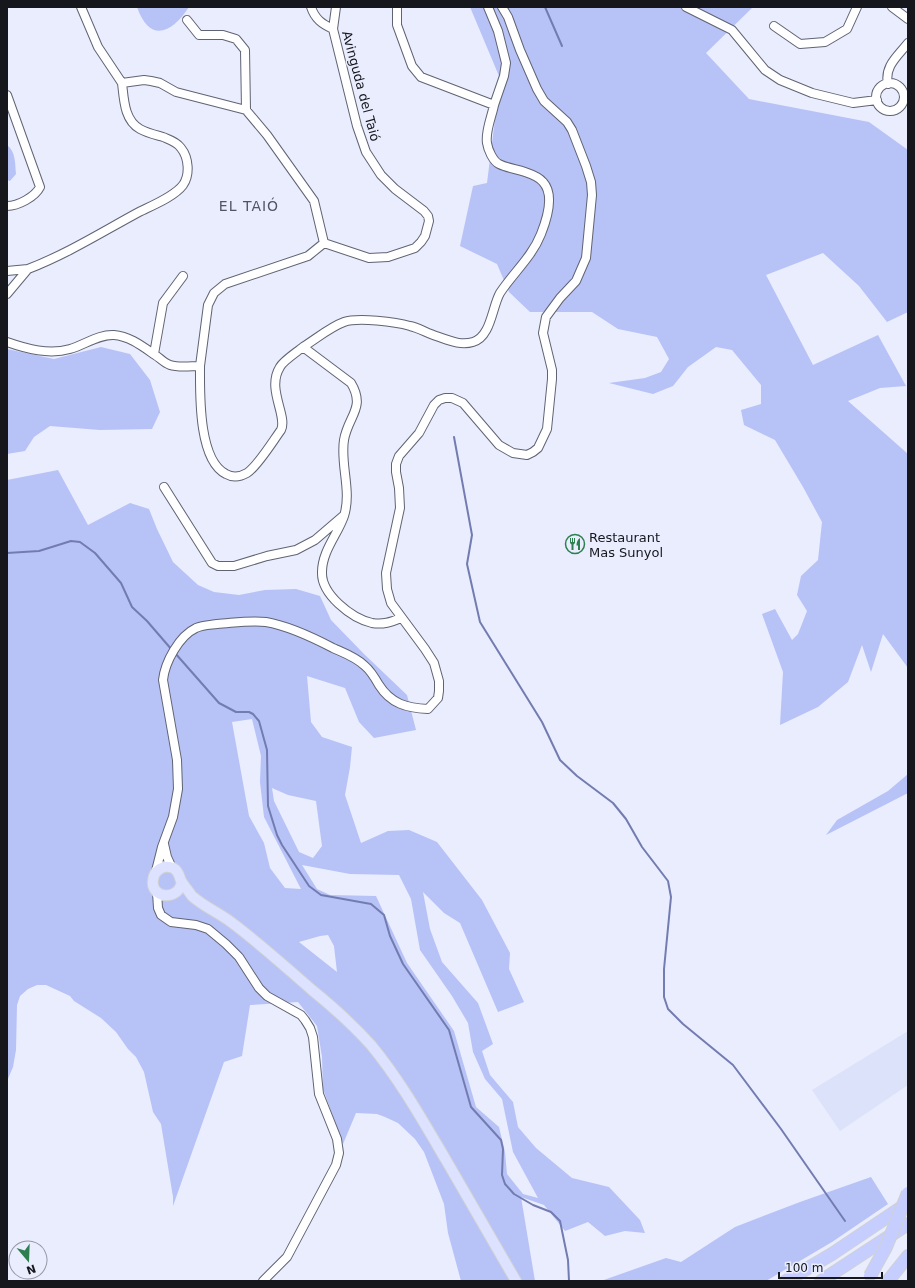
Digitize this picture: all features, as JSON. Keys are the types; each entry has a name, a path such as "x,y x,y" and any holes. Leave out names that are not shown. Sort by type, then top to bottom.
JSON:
{"highway":[{"path":"868,1279 886,1247 908,1193"},
{"path":"786,1281 832,1254 908,1203"},
{"path":"821,1281 908,1224"},
{"path":"888,1281 908,1256"}],"main road":[{"path":"196,899 160,894 157,892 152,880 156,871 164,867 172,868 179,873 182,882 191,895 231,922 292,972 337,1011 372,1046 393,1074 416,1110 516,1281"},
{"path":"172,895 180,888 182,882"}],"street":[{"path":"7,271 28,269 74,249 178,190 183,185 187,175 188,165 186,155 181,147 173,141 141,129 132,122 126,112 122,83 98,47 81,7"},
{"path":"311,7 315,16 321,23 333,29"},
{"name":"Avinguda del Taió","path":"324,243 369,258 388,257 415,248 426,236 429,221 428,216 424,211 395,189 381,175 366,152 357,126 333,29 336,7"},
{"path":"397,7 397,25 412,66 421,77 494,105"},
{"path":"122,83 144,80 151,81 160,83 176,92 246,110 267,135 314,201 324,243 308,256 225,284 214,292 208,305 200,366 202,426 207,446 217,468 231,477 240,476 247,473 264,454 282,426 276,398 276,378 280,367 303,347 344,321 353,320 380,321 411,326 455,343 465,344 475,342 486,332 499,296 509,279 528,258 541,234 548,210 549,196 543,181 529,173 498,163 492,156 487,144 487,134 494,105 504,76 506,63 498,31 488,7"},
{"path":"156,871 176,806 178,772 163,680 164,671 169,659 182,638 197,628 235,622 264,622 288,628 351,656 372,673 388,697 402,705 428,709 438,698 439,681 434,663 391,603 387,588 386,573 400,508 399,488 396,472 396,464 399,456 419,432 434,405 445,398 452,398 463,403 499,445 513,453 526,455 533,452 538,448 547,429 552,370 543,333 546,317 560,298 576,281 586,258 592,182 572,130 567,122 544,101 537,89 508,17 502,7"},
{"path":"686,7 732,30 745,43 765,70 780,80 812,93 853,103 877,100"},
{"path":"774,26 800,44 825,42 847,29 857,7"},
{"path":"892,7 908,19"},
{"path":"187,20 199,35 223,35 236,39 245,50 247,97 246,110"},
{"path":"888,84 886,76 889,67 908,43"},
{"path":"888,84 905,87 904,101 901,107 896,110 884,110 879,106 877,100 879,89 888,84"},
{"path":"7,95 40,187 32,196 21,202 7,206"},
{"path":"7,294 28,269"},
{"path":"154,354 163,303 183,276"},
{"path":"7,342 54,353 70,349 98,338 112,335 125,337 137,343 164,362 174,366 200,366"},
{"path":"303,347 351,383 355,389 358,400 356,409 346,430 344,441 346,493 345,514 322,564 322,582 338,605 361,619 370,622 387,623 401,618"},
{"path":"164,487 212,563 218,566 234,566 267,556 296,550 315,540 345,514"},
{"path":"164,841 166,852 172,868"},
{"path":"157,892 159,912 164,917 172,922 201,926 208,929 239,957 259,988 267,996 301,1015 310,1028 313,1037 319,1094 337,1139 338,1152 336,1164 287,1257 263,1281"},
{"path":"164,917 164,902 172,895"}],"shaded area":[{"path":"137,7 189,7 176,23 162,31 155,30 148,26 142,19"},
{"path":"470,7 753,7 706,53 749,99 869,122 908,150 908,312 887,322 859,286 823,253 766,275 813,365 878,335 906,386 880,388 848,401 908,454 908,668 883,634 871,672 862,645 848,682 818,707 780,725 783,672 762,614 775,609 792,640 798,634 807,611 797,595 801,576 818,560 822,522 775,440 744,425 741,410 761,404 761,385 732,350 716,347 688,367 673,386 653,394 609,383 645,378 661,372 669,359 657,337 618,329 592,312 530,312 509,292 497,264 460,246 473,186 487,183 499,76"},
{"path":"7,145 14,155 16,174 10,181 7,180"},
{"path":"101,347 130,354 150,380 160,412 152,429 100,430 50,426 34,437 25,451 7,454 7,349 54,359"},
{"path":"58,470 88,525 130,503 149,509 173,562 198,585 214,592 239,595 265,590 296,589 320,596 331,620 407,695 416,730 374,738 359,722 345,688 307,676 311,722 322,737 352,747 345,795 361,843 388,831 409,830 437,842 482,900 510,953 509,969 524,1002 498,1012 460,923 444,913 423,892 430,929 442,962 478,1003 493,1044 482,1051 490,1075 513,1102 518,1127 536,1148 572,1178 609,1187 640,1220 645,1233 625,1231 605,1236 588,1222 565,1231 544,1205 521,1197 535,1281 461,1281 448,1233 444,1204 424,1152 415,1139 398,1123 377,1114 356,1113 343,1144 323,1089 322,1057 317,1026 298,1002 250,1005 242,1056 224,1062 173,1206 173,1197 161,1124 153,1112 144,1072 136,1057 128,1049 116,1032 101,1018 74,1001 70,996 46,985 37,985 28,989 20,996 17,1005 16,1050 13,1067 7,1081 7,480","holes":["252,719 261,756 260,782 264,817 301,889 285,888 270,868 264,843 249,816 232,722","272,788 288,795 316,801 322,846 313,858 299,852 274,801","302,865 350,874 399,875 411,899 420,950 452,996 468,1023 473,1052 485,1079 502,1099 513,1152 538,1198 523,1194 507,1174 505,1152 499,1127 476,1107 454,1031 407,963 376,896 330,895 317,889","328,935 334,946 337,972 299,942"]},
{"path":"908,774 908,793 826,835 837,820 888,791"},
{"path":"908,1031 908,1085 840,1131 812,1090"},
{"path":"871,1177 888,1204 832,1242 766,1281 601,1281 666,1258 681,1262 735,1227"}],"waterway":[{"path":"545,7 562,46"},
{"path":"454,437 472,535 467,564 480,622 542,722 560,760 577,776 613,803 626,819 642,847 668,881 671,897 664,969 664,997 668,1009 683,1024 733,1065 781,1129 845,1221"},
{"path":"7,553 39,551 71,541 80,542 95,553 121,583 132,607 147,621 172,650"},
{"path":"175,653 219,703 236,712 249,712 259,721 267,750 268,806 277,835 282,845 309,886 321,895 371,904 384,915 390,936 403,964 449,1030 471,1107 501,1140 503,1149 502,1175 505,1184 514,1194 533,1205 551,1212 560,1221 568,1260 569,1281"}],"place":[{"name":"Restaurant Mas Sunyol","path":"575,544"}],"district":[{"name":"EL TAIÓ","path":"249,206"}]}
